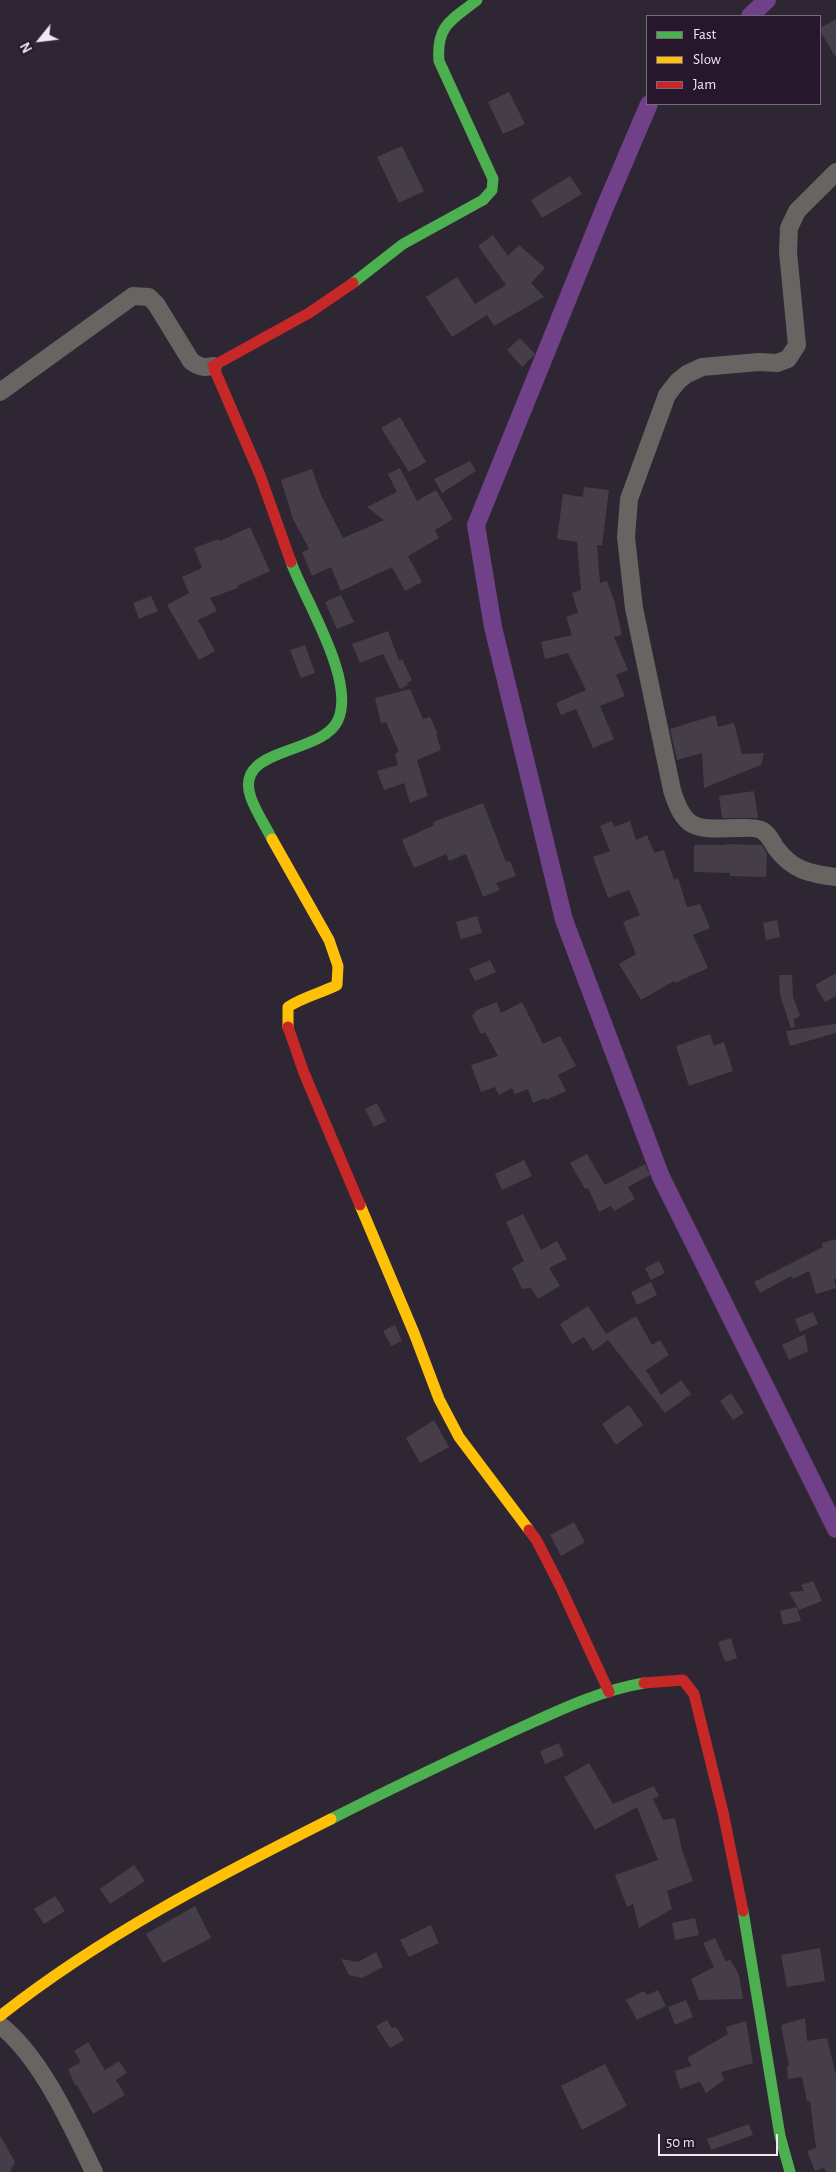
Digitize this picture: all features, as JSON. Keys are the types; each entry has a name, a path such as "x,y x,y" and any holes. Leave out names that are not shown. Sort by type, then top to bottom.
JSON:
{"street":[{"path":"0,392 133,296 149,297 156,304 191,361 197,366 205,368 213,366 309,313 333,298 404,244 483,200 492,190 493,179 440,61 437,46 439,32 450,21 478,0"},
{"path":"836,172 797,211 789,228 788,252 797,345 788,359 777,363 750,362 702,367 687,374 678,381 667,395 629,499 626,537 641,643 672,790 677,807 685,820 695,827 762,830 795,867 814,874 836,877"},
{"path":"213,366 255,462 292,566 336,664 342,700 340,718 332,731 318,741 276,753 256,765 249,778 250,796 280,854 328,937 336,956 339,973 336,985 320,994 297,1001 288,1007 288,1023 304,1073 414,1333 439,1399 459,1437 537,1542 560,1586 609,1692"},
{"path":"0,2016 46,1980 172,1901 446,1762 574,1705 609,1692 660,1679 682,1680 694,1694 723,1812 740,1891 780,2136 790,2172"},
{"path":"0,2025 12,2034 29,2054 57,2099 94,2172"}],"building":[{"path":"836,19 836,58 821,33 821,27"},
{"path":"509,92 525,124 503,134 488,102"},
{"path":"402,146 424,191 399,203 377,157"},
{"path":"570,176 582,194 542,218 531,200"},
{"path":"493,235 508,256 519,245 545,268 531,283 544,297 494,326 487,315 452,337 426,297 457,277 475,304 506,285 478,246"},
{"path":"520,338 535,354 522,367 507,350"},
{"path":"400,417 426,462 409,472 381,428"},
{"path":"470,461 476,471 442,493 434,479"},
{"path":"400,468 417,501 436,490 453,519 435,530 439,538 408,556 422,582 405,591 392,567 341,591 331,567 312,576 302,552 309,549 293,519 281,480 312,469 321,495 343,538 384,520 367,507 397,492 388,474"},
{"path":"584,487 609,490 602,545 597,545 600,583 607,581 614,600 622,635 614,637 628,670 616,675 625,696 600,706 614,739 593,748 576,709 561,715 556,703 586,690 568,653 545,659 541,642 572,635 566,617 578,613 572,593 581,590 577,542 557,539 563,494 583,497"},
{"path":"250,527 270,571 237,586 238,588 210,598 217,611 198,620 215,651 199,660 167,605 189,593 182,577 202,568 194,548 219,539 220,541"},
{"path":"341,595 354,622 337,629 325,602"},
{"path":"151,596 158,611 139,619 133,603"},
{"path":"388,631 399,661 402,659 412,680 407,683 408,685 400,689 383,654 360,663 352,644"},
{"path":"305,645 315,673 301,678 290,650"},
{"path":"410,689 423,719 430,717 438,734 436,734 441,750 417,760 428,796 410,803 404,783 384,790 377,771 398,765 395,754 399,752 386,722 381,723 375,698"},
{"path":"715,715 718,727 734,723 742,754 764,753 761,765 704,788 702,753 677,760 670,729"},
{"path":"754,791 758,818 722,818 719,796"},
{"path":"483,803 506,862 510,861 516,876 496,883 500,890 483,897 466,854 449,861 446,854 414,868 402,840 434,825 433,822"},
{"path":"612,821 614,827 630,821 636,840 647,835 654,853 664,850 674,880 678,878 687,907 700,904 710,928 693,935 708,968 675,983 674,981 641,1000 619,964 636,954 623,922 640,915 629,890 608,898 593,857 610,851 600,826"},
{"path":"694,845 762,845 767,854 766,877 694,872"},
{"path":"477,916 482,933 461,939 456,922"},
{"path":"777,920 780,937 766,940 763,923"},
{"path":"490,960 496,972 475,981 469,969"},
{"path":"836,973 836,996 825,1002 815,985"},
{"path":"779,975 792,975 793,997 800,1016 794,1019 795,1027 791,1028 780,995"},
{"path":"497,1002 501,1013 522,1002 543,1044 560,1036 576,1066 558,1075 566,1091 546,1100 545,1098 533,1103 528,1089 515,1094 512,1088 499,1095 495,1087 481,1092 471,1065 498,1056 485,1032 481,1034 472,1016 477,1010"},
{"path":"836,1024 836,1033 790,1046 786,1031"},
{"path":"710,1034 714,1046 724,1042 733,1071 689,1086 676,1046"},
{"path":"377,1103 386,1121 374,1127 365,1109"},
{"path":"587,1154 605,1185 645,1164 650,1175 628,1187 635,1199 614,1211 611,1206 599,1212 588,1188 585,1189 570,1163"},
{"path":"524,1160 532,1176 502,1190 495,1174"},
{"path":"523,1214 541,1250 557,1241 567,1259 549,1268 560,1286 538,1299 531,1288 522,1289 512,1268 524,1261 506,1222"},
{"path":"836,1239 836,1279 834,1279 836,1288 816,1294 809,1271 793,1279 791,1276 760,1293 754,1282 823,1247 822,1243"},
{"path":"659,1261 665,1273 651,1280 645,1268"},
{"path":"651,1282 657,1295 637,1305 631,1292"},
{"path":"588,1306 606,1334 636,1316 652,1345 660,1340 669,1355 646,1370 661,1395 681,1380 691,1394 665,1413 608,1340 593,1351 584,1337 572,1344 560,1324"},
{"path":"813,1312 818,1324 800,1332 795,1319"},
{"path":"395,1325 402,1341 391,1346 383,1331"},
{"path":"805,1334 808,1351 789,1360 782,1345"},
{"path":"731,1393 744,1413 733,1420 720,1401"},
{"path":"629,1405 643,1425 616,1445 602,1424"},
{"path":"434,1420 449,1447 420,1463 406,1438"},
{"path":"574,1522 585,1542 561,1556 550,1535"},
{"path":"813,1581 822,1601 799,1610 789,1592 804,1591 801,1585"},
{"path":"797,1607 801,1621 783,1625 780,1611"},
{"path":"731,1638 737,1658 725,1662 718,1642"},
{"path":"559,1743 564,1756 545,1764 540,1751"},
{"path":"589,1763 613,1804 654,1786 659,1796 653,1799 663,1820 675,1818 682,1850 693,1881 667,1891 672,1909 639,1928 633,1904 627,1907 615,1875 658,1860 637,1807 595,1830 564,1777"},
{"path":"134,1865 145,1881 110,1904 100,1889"},
{"path":"55,1896 65,1911 44,1924 34,1909"},
{"path":"195,1906 211,1938 163,1963 146,1934"},
{"path":"695,1918 699,1935 675,1940 672,1923"},
{"path":"431,1925 439,1943 409,1957 400,1940"},
{"path":"715,1938 726,1962 730,1959 739,1975 743,1999 699,2000 691,1979 714,1967 703,1943"},
{"path":"820,1948 825,1981 787,1987 781,1955"},
{"path":"376,1952 383,1967 362,1978 349,1975 341,1959 358,1962"},
{"path":"658,1990 666,2006 637,2020 626,2000 644,1991 647,1995"},
{"path":"686,2000 693,2017 675,2025 668,2007"},
{"path":"805,2018 807,2041 827,2038 836,2075 836,2172 826,2172 824,2168 815,2171 807,2151 816,2148 810,2101 807,2101 802,2077 788,2079 787,2066 789,2066 781,2025"},
{"path":"387,2020 392,2028 396,2027 404,2040 390,2048 376,2026"},
{"path":"746,2021 753,2063 721,2072 724,2080 706,2093 700,2082 680,2089 675,2071 692,2066 687,2058 728,2034 726,2027"},
{"path":"88,2042 105,2070 119,2061 127,2073 116,2080 125,2095 93,2114 77,2085 75,2085 68,2069 81,2062 74,2051"},
{"path":"605,2064 627,2106 582,2130 561,2086"},
{"path":"749,2124 753,2135 711,2150 707,2139"},
{"path":"0,2135 15,2162 10,2172 0,2172"}],"waterway":[{"path":"751,15 767,0"},
{"path":"649,105 605,207 476,525 493,627 564,920 661,1177 836,1529"}],"traffic: fast":[{"path":"353,283 403,244 483,200 492,190 493,179 439,61 440,39 443,31 453,19 477,0"},
{"path":"272,839 251,798 249,781 254,769 266,760 315,740 329,732 338,720 342,703 335,663 291,562"},
{"path":"331,1819 558,1711 592,1697 644,1683"},
{"path":"743,1911 780,2136 790,2172"}],"traffic: slow":[{"path":"272,839 329,940 338,966 337,985 288,1007 288,1027"},
{"path":"360,1205 414,1333 439,1399 459,1437 529,1530"},
{"path":"0,2016 78,1960 160,1909 331,1819"}],"traffic: jam":[{"path":"291,562 260,475 213,366 309,313 353,283"},
{"path":"288,1027 304,1073 360,1205"},
{"path":"529,1530 537,1541 560,1586 609,1692"},
{"path":"644,1683 683,1680 694,1694 723,1812 743,1911"}]}
